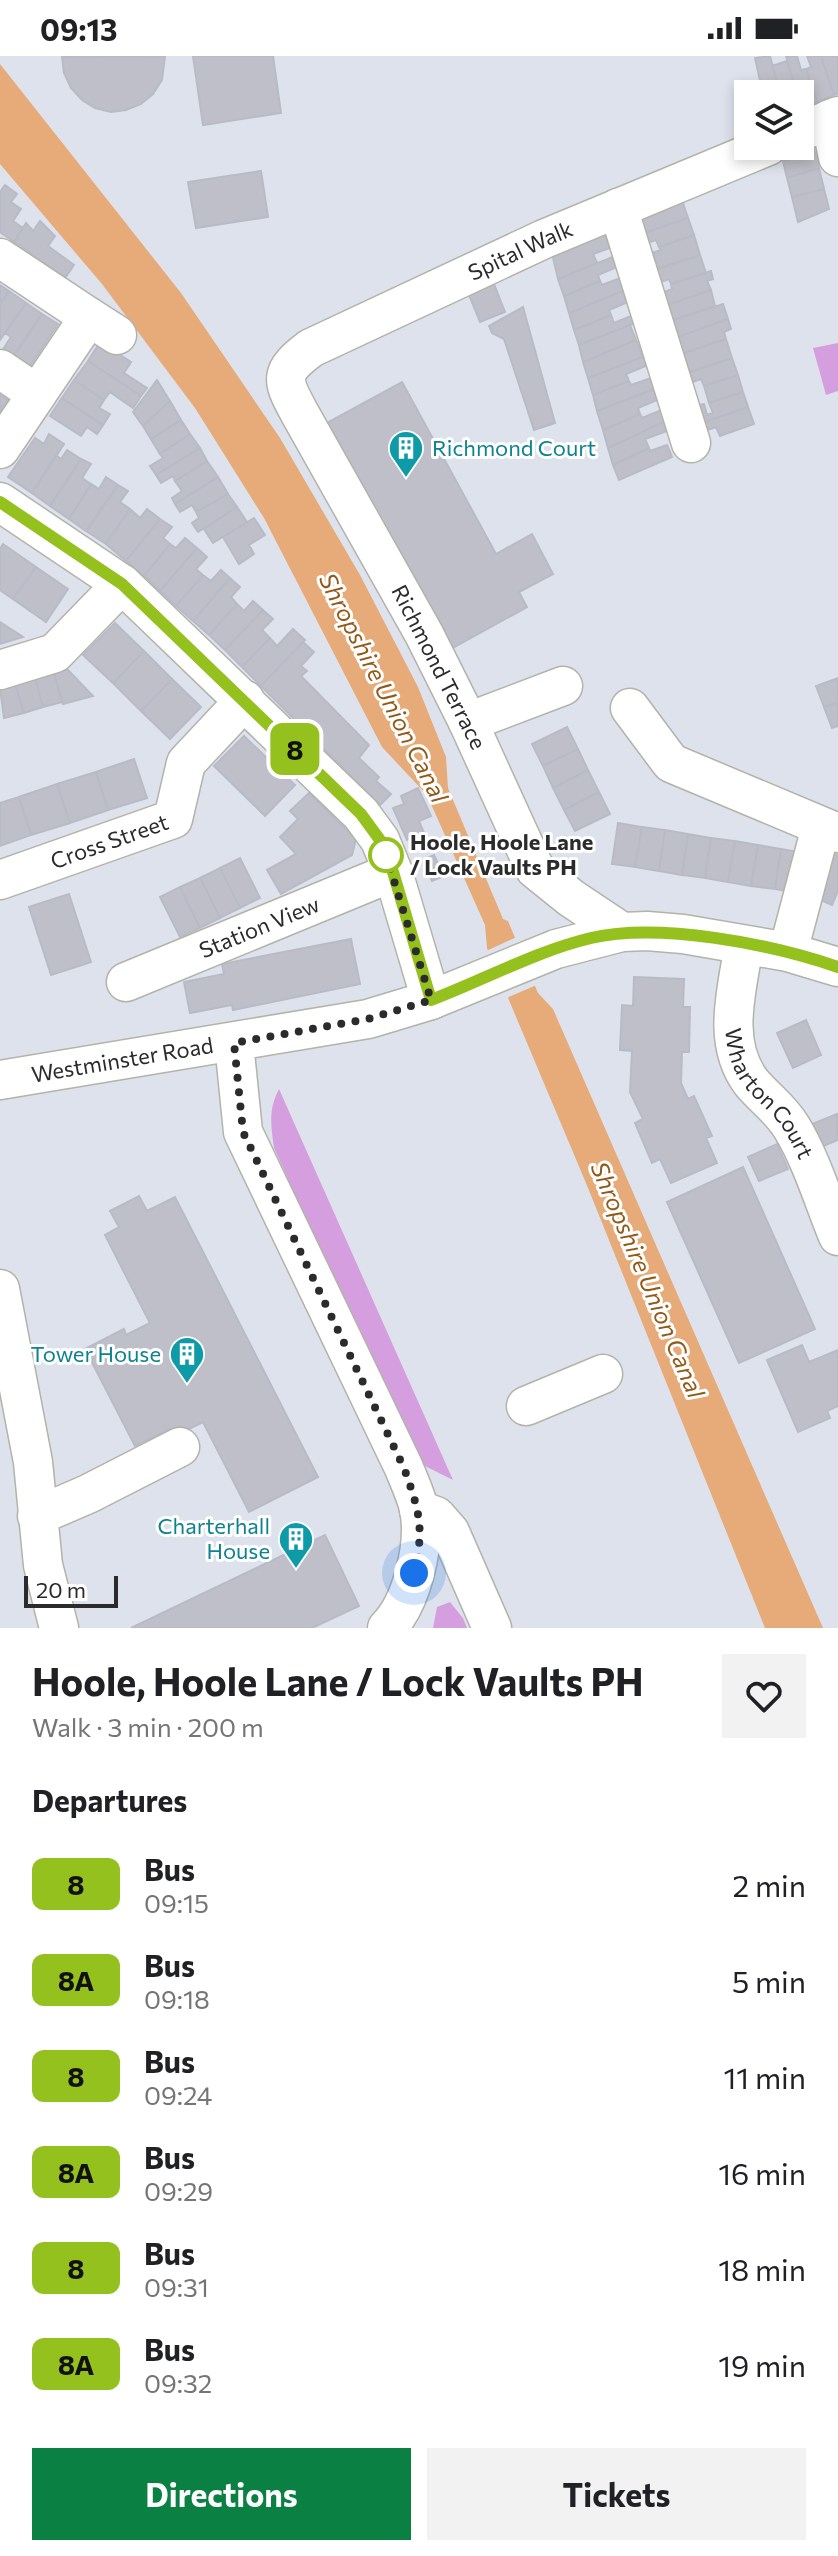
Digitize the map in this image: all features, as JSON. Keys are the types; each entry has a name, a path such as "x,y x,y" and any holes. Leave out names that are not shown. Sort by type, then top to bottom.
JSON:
{"street":[{"path":"823,123 838,157"},
{"name":"Spital Walk","path":"286,374 292,362 311,348 544,239 734,160"},
{"path":"618,208 691,443"},
{"path":"0,258 103,326 37,394 0,449"},
{"path":"0,369 37,394"},
{"name":"Richmond Terrace","path":"286,374 285,383 293,402 424,634 535,869 622,932"},
{"path":"0,502 122,584 361,814 380,840 393,872 431,1000"},
{"path":"0,670 55,653 122,584"},
{"path":"468,722 563,686"},
{"name":"Cross Street","path":"0,880 173,819 186,763 245,700"},
{"path":"630,708 671,763 829,830 788,952"},
{"name":"Station View","path":"126,982 393,872"},
{"name":"Westminster Road","path":"0,1080 368,1019 431,1000 547,952 589,938 622,932 683,934 788,952 838,967"},
{"name":"Wharton Court","path":"744,945 735,1002 733,1034 736,1051 753,1084 782,1111 795,1131 838,1236"},
{"path":"234,1043 243,1132 404,1468 419,1510 421,1544 414,1573 401,1608 387,1628"},
{"path":"0,1289 33,1462 43,1565 59,1628"},
{"path":"526,1406 603,1374"},
{"path":"37,1516 180,1447"},
{"path":"419,1510 436,1516 450,1532 492,1628"}],"shaded area":[{"path":"838,343 838,391 826,395 813,348"},
{"path":"279,1089 453,1480 425,1466 400,1428 274,1148 272,1111"},
{"path":"450,1602 467,1628 433,1628 437,1607"}],"water":[{"name":"Shropshire Union Canal","path":"0,64 181,293 280,438 360,575 418,687 446,757 448,788 503,919 508,921 538,993 553,1009 823,1628 765,1628 586,1183 487,948 485,925 427,795 382,747 264,518 195,408 102,284 0,164"}],"pier":[{"path":"519,936 539,984 504,999 484,952"}],"building":[{"path":"165,56 162,80 153,94 141,104 111,112 95,108 71,88 64,73 62,57"},
{"path":"193,56 273,56 281,113 203,125"},
{"path":"770,56 776,80 760,80 755,58"},
{"path":"786,56 797,56 801,70 806,69 810,80 793,80"},
{"path":"807,56 821,56 834,95 817,102 814,80 810,80 806,69 811,67"},
{"path":"821,56 838,56 838,94 834,95"},
{"path":"787,61 793,80 776,80 772,66"},
{"path":"814,149 819,168 787,178 783,161 814,160"},
{"path":"819,168 824,189 792,197 787,178"},
{"path":"261,171 268,217 196,228 188,182"},
{"path":"5,185 17,194 11,202 21,209 13,221 23,228 14,242 0,232 0,192"},
{"path":"824,189 829,209 798,222 792,197"},
{"path":"682,200 688,218 645,233 629,220"},
{"path":"688,218 694,235 659,247 656,240 638,246 634,236"},
{"path":"40,221 55,236 48,246 74,265 65,278 14,242 26,223 33,231"},
{"path":"604,232 610,248 593,254 597,263 558,279 552,253"},
{"path":"694,235 700,255 645,273 640,257"},
{"path":"625,252 629,262 598,275 600,281 564,296 558,279"},
{"path":"700,255 706,273 671,284 669,279 658,283 653,270"},
{"path":"711,271 713,279 707,281 711,290 661,307 657,295 672,289 671,284"},
{"path":"631,274 635,286 569,313 564,296 600,281 602,285"},
{"path":"492,279 505,312 480,322 467,290"},
{"path":"0,285 9,291 0,304"},
{"path":"635,286 640,297 609,310 611,315 574,330 569,313"},
{"path":"711,290 715,306 666,322 661,307"},
{"path":"9,291 26,303 0,340 0,304"},
{"path":"26,303 42,314 9,363 0,354 11,337 5,333"},
{"path":"723,304 728,319 678,337 676,329 664,333 661,324"},
{"path":"523,307 555,423 534,430 504,339 492,333 489,326"},
{"path":"643,311 646,319 579,345 574,330 611,315 614,323"},
{"path":"42,314 58,324 30,366 14,355"},
{"path":"728,319 731,329 724,332 726,339 681,354 675,338"},
{"path":"630,325 636,340 583,362 579,345"},
{"path":"726,339 732,358 690,372 686,362 674,366 671,357"},
{"path":"636,340 643,357 588,378 583,362"},
{"path":"100,342 131,362 124,373 147,388 141,396 88,361"},
{"path":"655,352 658,361 626,374 629,381 593,395 588,378"},
{"path":"732,358 738,375 704,386 701,379 681,386 677,376"},
{"path":"88,361 141,396 133,408 110,392 104,400 74,380"},
{"path":"738,375 743,392 709,403 704,386"},
{"path":"651,378 656,388 597,411 593,395 629,381 631,385"},
{"path":"74,380 104,400 99,408 110,414 103,425 62,398"},
{"path":"157,380 170,401 143,426 133,412"},
{"name":"Richmond Court","path":"402,382 496,554 532,534 553,574 519,592 527,607 451,649 327,423"},
{"path":"665,385 669,395 638,408 640,414 603,430 597,411"},
{"path":"743,392 748,407 702,423 696,406 704,404 707,415 713,413 709,403"},
{"path":"0,395 8,400 0,412"},
{"path":"62,398 103,425 97,434 87,427 81,436 50,416"},
{"path":"170,401 181,420 151,439 143,426"},
{"path":"748,407 754,424 720,436 716,427 705,431 702,423"},
{"path":"664,409 668,420 608,448 603,430 640,414 642,418"},
{"path":"181,420 190,434 160,454 151,439"},
{"path":"668,420 678,427 645,439 649,448 613,465 608,448"},
{"path":"49,434 64,444 32,493 8,477 35,438 44,444"},
{"path":"190,434 200,448 156,475 150,466 163,458 160,454"},
{"path":"667,445 672,457 619,480 613,465 649,448 650,451"},
{"path":"200,448 207,461 175,481 173,476 161,483 156,475"},
{"path":"67,450 81,459 50,506 32,493 56,455 61,459"},
{"path":"81,459 91,464 82,478 91,484 69,519 50,506"},
{"path":"207,461 218,477 175,504 172,498 182,491 175,481"},
{"path":"106,477 118,485 86,531 69,519 91,484 99,489"},
{"path":"218,477 228,494 196,512 192,505 180,512 175,504"},
{"path":"118,485 128,491 120,502 130,509 106,544 86,531"},
{"path":"228,494 237,507 198,532 192,523 199,518 196,512"},
{"path":"237,507 247,522 213,543 204,529"},
{"path":"130,509 140,518 147,509 160,519 126,561 106,544"},
{"path":"254,518 265,535 249,545 254,554 239,564 223,537"},
{"path":"160,519 172,527 163,538 170,544 144,576 126,561"},
{"path":"185,538 197,548 160,591 144,576 170,544 176,548"},
{"path":"3,544 36,567 13,599 0,590 0,549"},
{"path":"197,548 207,557 196,569 203,575 176,606 160,591"},
{"path":"36,567 68,589 46,622 13,599"},
{"path":"221,570 230,578 193,621 176,606 203,575 211,581"},
{"path":"230,578 240,587 231,597 237,604 209,635 193,621"},
{"path":"253,601 263,610 225,650 209,635 237,604 244,611"},
{"path":"263,610 273,619 262,630 270,638 242,667 225,650"},
{"path":"0,622 23,637 0,644"},
{"path":"115,623 144,651 113,683 83,655"},
{"path":"293,629 305,640 261,686 242,667 270,638 277,646"},
{"path":"303,642 314,652 301,666 307,671 301,676 369,745 359,758 379,777 376,781 391,794 380,805 261,686"},
{"path":"144,651 172,679 141,711 113,683"},
{"path":"67,669 93,696 63,704 54,673"},
{"path":"54,673 62,702 43,707 35,678"},
{"path":"35,678 43,707 24,713 15,684"},
{"path":"838,678 838,702 824,707 816,686"},
{"path":"172,679 201,707 170,739 141,711"},
{"path":"15,684 24,713 4,718 0,688"},
{"path":"838,702 838,726 832,728 824,707"},
{"path":"567,727 578,749 543,766 532,744"},
{"path":"244,736 295,785 265,816 214,766"},
{"path":"578,749 588,770 553,788 543,766"},
{"path":"134,759 147,798 108,810 96,772"},
{"path":"588,770 599,792 564,810 553,788"},
{"path":"96,772 108,810 70,823 57,784"},
{"path":"57,784 70,823 31,835 19,797"},
{"path":"418,788 431,816 419,821 424,833 407,840 393,808 404,804 401,796"},
{"path":"599,792 610,814 575,831 564,810"},
{"path":"309,793 356,839 352,855 281,894 267,870 296,854 280,837 298,819 290,811"},
{"path":"19,797 31,835 0,846 0,803"},
{"path":"618,823 642,827 635,867 612,864"},
{"path":"642,827 665,830 659,871 635,867"},
{"path":"665,830 688,834 682,875 659,871"},
{"path":"688,834 711,838 705,878 682,875"},
{"path":"711,838 735,841 728,882 705,878"},
{"path":"735,841 758,845 751,886 728,882"},
{"path":"758,845 781,849 775,889 751,886"},
{"path":"781,849 804,853 798,893 775,889"},
{"path":"829,852 838,855 838,891 832,905 811,896"},
{"path":"434,855 444,876 432,881 423,860"},
{"path":"240,858 260,898 240,908 220,868"},
{"path":"220,868 240,908 220,918 200,878"},
{"path":"200,878 220,918 200,928 180,887"},
{"path":"180,887 200,928 180,937 160,897"},
{"path":"69,894 91,962 51,975 29,907"},
{"path":"351,939 360,984 233,1010 232,1005 190,1013 184,982 224,974 222,964"},
{"path":"634,977 684,979 683,1007 690,1007 689,1052 682,1052 681,1083 688,1099 694,1096 712,1136 706,1138 717,1163 671,1183 660,1159 652,1163 635,1123 643,1119 630,1092 632,1051 620,1050 622,1005 633,1006"},
{"path":"806,1020 821,1055 793,1068 777,1033"},
{"path":"837,1114 838,1140 821,1147 812,1124"},
{"path":"777,1144 788,1169 759,1181 748,1157"},
{"path":"743,1167 815,1329 739,1363 667,1202"},
{"name":"Tower House","path":"139,1196 147,1211 175,1197 318,1477 249,1512 203,1422 173,1437 169,1429 135,1446 85,1349 124,1329 126,1335 150,1323 105,1235 119,1227 110,1211"},
{"path":"802,1345 809,1362 838,1350 838,1406 827,1411 830,1418 798,1432 767,1360"},
{"name":"Charterhall House","path":"325,1535 359,1606 312,1628 131,1628"}],"bus line":[{"name":"8","path":"0,502 122,584 361,814 380,840 393,872 431,1000 556,949 589,938 622,932 683,934 788,952 838,967"}],"place":[{"name":"Richmond Court","path":"406,479"},
{"name":"Hoole, Hoole Lane / Lock Vaults PH","path":"386,855"},
{"name":"Tower House","path":"187,1385"},
{"name":"Charterhall House","path":"296,1570"}],"route":[{"path":"386,855 431,1000 368,1019 234,1043 243,1132 404,1468 419,1510 421,1544 414,1573"}]}
